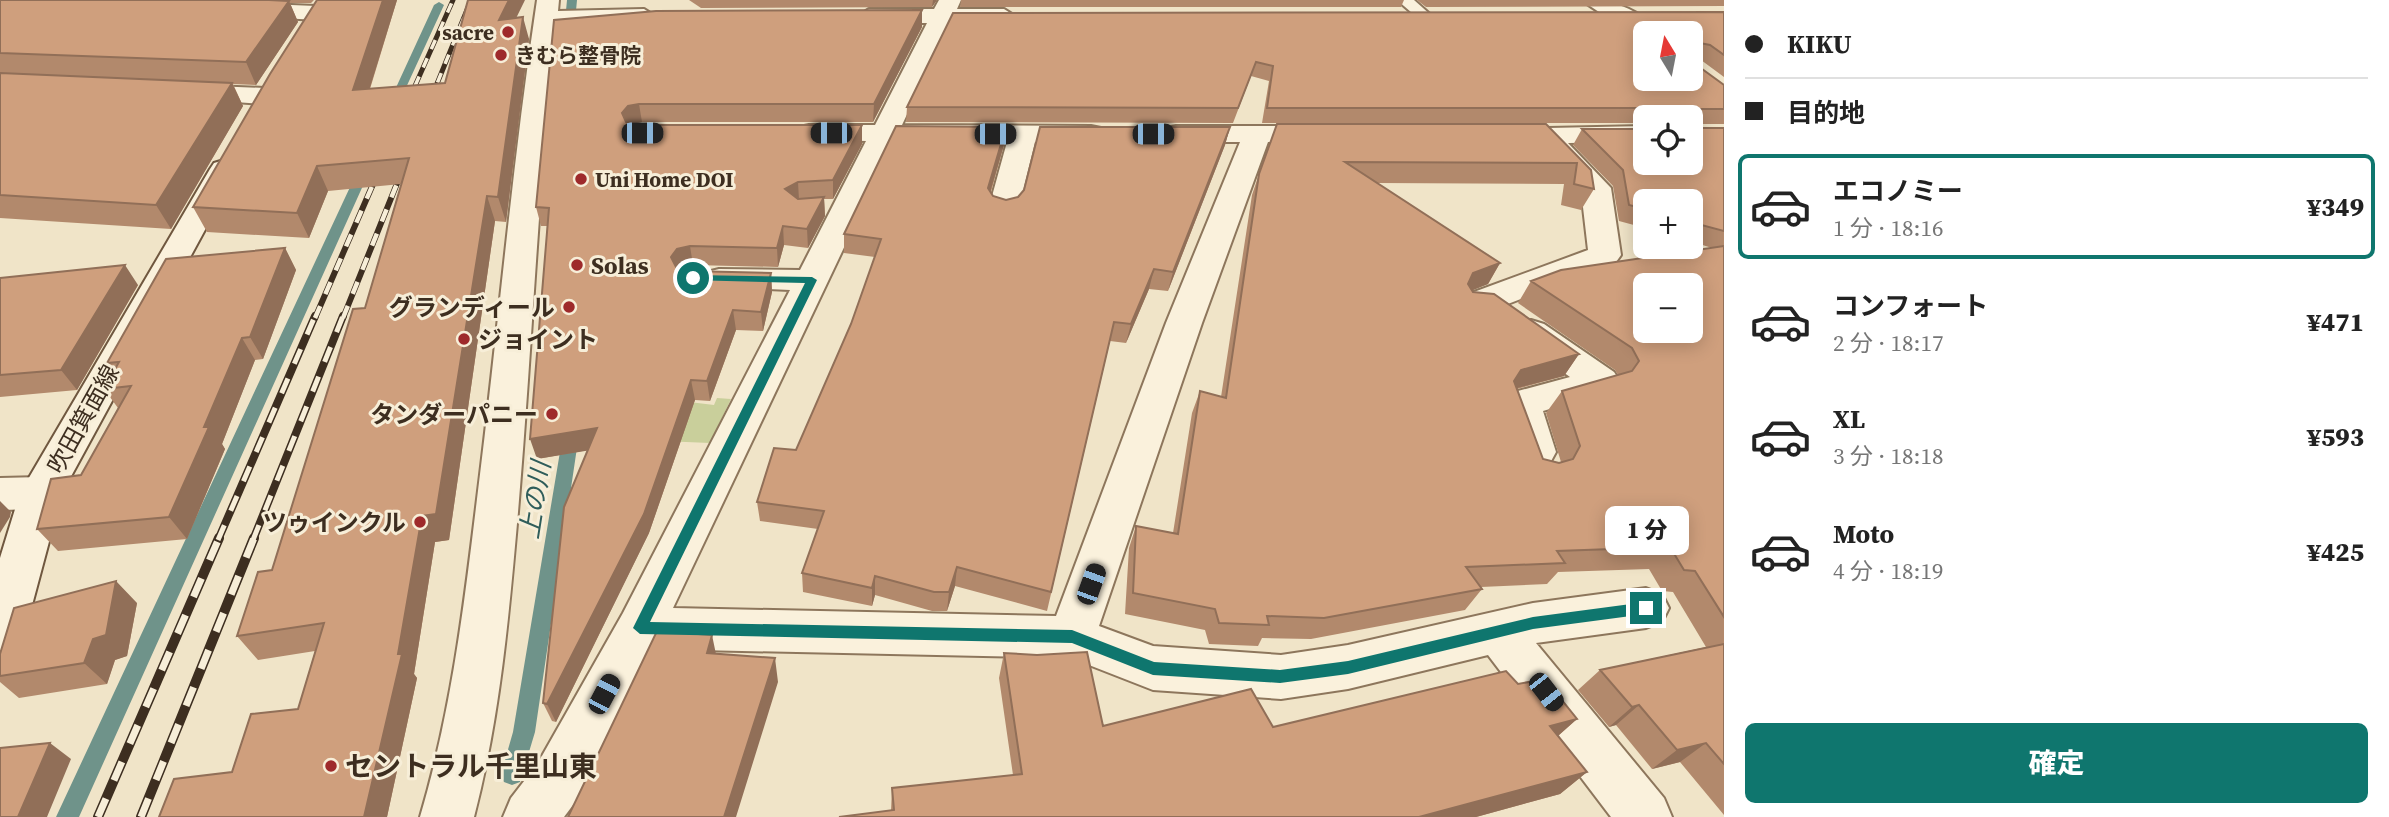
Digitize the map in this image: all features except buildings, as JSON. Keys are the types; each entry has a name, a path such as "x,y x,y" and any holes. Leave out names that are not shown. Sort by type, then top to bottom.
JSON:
{"street":[{"path":"1592,0 1641,21"},
{"path":"222,10 321,6"},
{"name":"吹田箕面線","path":"0,635 41,493 241,138 321,6"},
{"path":"530,817 557,782 640,628 812,280 836,208 885,133 945,8"},
{"path":"843,16 945,8 1024,16"},
{"path":"447,817 459,775 481,662 557,13 652,11"},
{"path":"1383,16 1451,16"},
{"path":"1571,16 1624,16"},
{"path":"162,92 280,72"},
{"path":"777,133 1119,134"},
{"path":"1004,207 1023,134"},
{"path":"1147,134 1353,135"},
{"path":"1072,637 1184,323 1257,134"},
{"path":"1476,135 1633,134"},
{"path":"1541,467 1521,404 1601,381 1481,302 1605,256 1596,188 1544,135"},
{"path":"693,278 812,280"},
{"path":"0,494 41,493"},
{"path":"640,628 1072,637 1153,668 1280,677 1348,667 1497,630 1646,608"},
{"path":"1497,630 1645,817"}],"lane":[{"path":"1405,0 1424,16"}],"green space":[{"path":"717,398 731,399 710,443 662,441 673,400 714,405"}],"waterway":[{"name":"上の川","path":"569,32 572,0"},
{"path":"393,105 439,5"},
{"path":"67,817 364,170"},
{"name":"上の川","path":"512,774 524,732 571,434"}],"railway":[{"path":"407,104 453,0"},
{"path":"430,101 471,0"},
{"path":"343,318 404,166"},
{"path":"315,318 380,168"},
{"path":"218,540 315,316"},
{"path":"253,540 343,316"},
{"path":"98,817 219,538"},
{"path":"141,817 254,538"}],"place":[{"name":"sacre","path":"508,32"},
{"name":"きむら整骨院","path":"501,55"},
{"name":"Uni Home DOI","path":"581,179"},
{"name":"Solas","path":"577,265"},
{"name":"グランディール","path":"569,307"},
{"name":"ジョイント","path":"464,339"},
{"name":"タンダーパニー","path":"552,414"},
{"name":"ツゥインクル","path":"420,522"},
{"name":"セントラル千里山東","path":"331,766"}],"route":[{"path":"693,278 812,280 640,628 1072,637 1153,668 1280,677 1348,667 1533,623 1646,608"}]}
